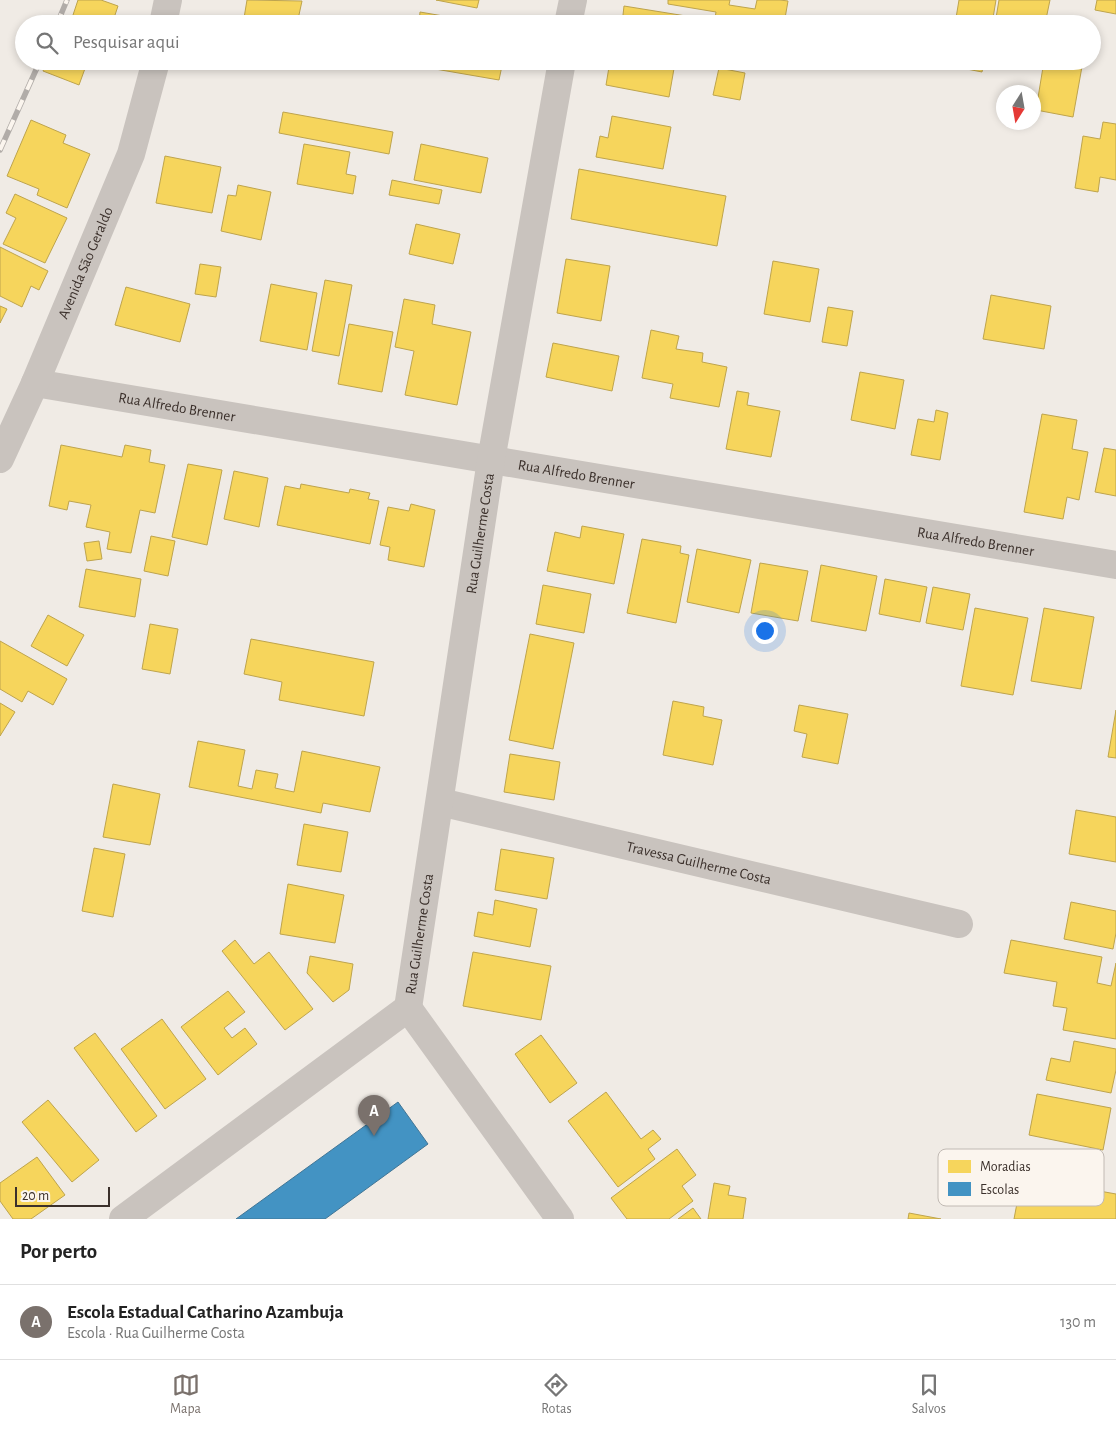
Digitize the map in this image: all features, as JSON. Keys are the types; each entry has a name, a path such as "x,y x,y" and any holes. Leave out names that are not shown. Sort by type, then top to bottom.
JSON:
{"street":[{"path":"165,15 168,0"},
{"path":"570,15 573,0"},
{"name":"Avenida São Geraldo","path":"0,459 35,383 131,154 154,70"},
{"name":"Rua Guilherme Costa","path":"560,70 491,460 408,1008 560,1219"},
{"name":"Rua Alfredo Brenner","path":"35,383 1116,565"},
{"name":"Travessa Guilherme Costa","path":"440,802 960,924"},
{"name":"Rua Guilherme Costa","path":"123,1219 408,1008"}],"building: Moradias":[{"path":"78,0 101,0 118,6 115,15 73,15"},
{"path":"247,0 302,1 299,15 244,15"},
{"path":"436,0 479,0 477,8"},
{"path":"668,0 730,0 729,5 755,9 757,0 788,1 786,15 716,15 716,12 668,4"},
{"path":"959,0 996,0 994,15 956,15"},
{"path":"999,0 1050,0 1047,15 996,15"},
{"path":"1097,0 1116,0 1116,14 1095,10"},
{"path":"624,6 680,15 623,15"},
{"path":"420,12 437,15 420,15"},
{"path":"43,70 84,70 79,85"},
{"path":"441,70 501,70 499,80"},
{"path":"608,70 674,70 669,97 606,85"},
{"path":"719,70 745,73 740,100 713,95"},
{"path":"1043,70 1081,70 1073,117 1041,111 1040,85"},
{"path":"283,112 393,132 389,154 279,133"},
{"path":"612,116 671,127 663,169 596,157 600,136 608,138"},
{"path":"31,120 66,135 63,143 90,154 67,208 37,195 39,189 7,176"},
{"path":"1103,122 1116,124 1116,180 1100,177 1098,192 1075,188 1083,136 1100,139"},
{"path":"304,144 350,152 346,174 356,176 353,194 297,184"},
{"path":"421,144 488,158 481,193 414,180"},
{"path":"165,156 221,167 212,213 156,203"},
{"path":"579,169 726,196 717,246 571,219"},
{"path":"392,180 442,190 439,204 389,195"},
{"path":"238,185 271,192 261,240 221,231 228,195 236,196"},
{"path":"15,194 67,218 45,263 3,244 16,218 6,213"},
{"path":"416,224 460,234 453,264 409,254"},
{"path":"0,247 48,271 39,290 31,286 22,307 0,296"},
{"path":"566,259 610,266 601,321 557,313"},
{"path":"773,261 819,269 810,322 764,314"},
{"path":"200,264 221,267 216,297 195,294"},
{"path":"325,280 352,285 339,356 312,351"},
{"path":"271,284 317,293 307,350 260,341"},
{"path":"126,287 190,304 180,342 115,325"},
{"path":"991,295 1051,306 1044,349 983,339"},
{"path":"404,299 435,305 432,324 471,332 457,405 405,395 414,351 395,347"},
{"path":"0,306 7,309 0,323"},
{"path":"828,307 853,311 847,346 822,342"},
{"path":"349,324 393,332 382,392 338,384"},
{"path":"651,330 679,336 676,349 703,353 702,362 727,367 719,407 670,398 673,384 642,378"},
{"path":"553,343 619,356 612,391 546,377"},
{"path":"860,372 904,380 895,429 851,420"},
{"path":"737,391 749,393 747,405 780,411 771,457 726,449"},
{"path":"936,410 948,413 940,460 911,455 918,419 934,422"},
{"path":"1042,414 1077,420 1072,449 1088,452 1079,500 1067,497 1063,519 1024,512"},
{"path":"61,445 122,457 125,445 151,450 149,462 165,465 155,513 140,510 131,553 107,549 110,532 86,527 91,505 69,501 67,510 49,506"},
{"path":"1104,448 1116,450 1116,496 1095,492"},
{"path":"188,464 222,470 207,545 172,537"},
{"path":"234,471 268,478 259,527 224,519"},
{"path":"301,484 349,493 350,489 370,493 368,499 379,501 370,544 277,525 285,486 300,489"},
{"path":"411,504 435,510 424,567 388,560 390,547 380,545 388,507 409,511"},
{"path":"582,526 624,534 614,584 547,571 555,532 580,538"},
{"path":"151,536 175,541 168,576 144,571"},
{"path":"642,539 681,546 680,553 689,555 676,623 627,613"},
{"path":"99,541 102,559 87,561 84,543"},
{"path":"697,549 751,560 739,613 687,602"},
{"path":"760,563 808,571 798,621 751,613"},
{"path":"821,565 877,576 866,631 811,621"},
{"path":"86,569 141,579 135,617 79,607"},
{"path":"885,579 927,587 920,622 879,614"},
{"path":"543,585 591,594 584,633 536,624"},
{"path":"933,587 970,594 963,630 926,623"},
{"path":"975,608 1028,618 1013,695 961,686"},
{"path":"1044,608 1094,617 1081,689 1031,681"},
{"path":"48,615 84,635 67,666 31,646"},
{"path":"150,624 178,629 170,674 142,669"},
{"path":"530,634 574,643 553,749 509,740"},
{"path":"251,639 374,662 364,716 279,700 282,682 244,674"},
{"path":"0,641 67,679 53,705 28,691 22,702 0,689"},
{"path":"673,701 704,707 703,716 722,720 713,765 663,755"},
{"path":"0,703 15,712 0,736"},
{"path":"799,705 848,714 838,764 802,757 807,734 794,731"},
{"path":"1116,710 1116,758 1108,757"},
{"path":"198,741 245,750 238,786 252,789 256,770 278,774 275,788 294,792 302,751 380,767 370,812 323,803 321,813 189,787"},
{"path":"510,754 560,762 554,800 504,792"},
{"path":"113,784 160,794 150,845 103,837"},
{"path":"1076,810 1116,817 1116,862 1069,854"},
{"path":"304,824 348,832 341,872 297,865"},
{"path":"94,848 125,854 113,917 82,911"},
{"path":"501,849 554,858 547,899 495,890"},
{"path":"288,884 344,895 335,943 280,934"},
{"path":"495,900 537,909 530,947 474,936 478,912 493,915"},
{"path":"1071,902 1116,911 1116,933 1113,949 1064,939"},
{"path":"235,940 254,964 269,952 313,1009 285,1030 222,951"},
{"path":"1011,940 1102,957 1097,983 1111,986 1116,963 1116,1039 1063,1030 1067,1008 1053,1006 1057,982 1004,973"},
{"path":"473,952 551,966 541,1020 463,1006"},
{"path":"310,956 353,964 349,990 333,1002 307,973"},
{"path":"228,991 245,1012 224,1028 232,1038 245,1028 257,1044 218,1075 181,1027"},
{"path":"162,1019 206,1079 165,1109 121,1049"},
{"path":"95,1033 157,1116 136,1132 74,1048"},
{"path":"541,1035 577,1083 550,1103 515,1054"},
{"path":"1074,1041 1116,1049 1116,1070 1111,1093 1046,1080 1051,1058 1070,1062"},
{"path":"606,1092 641,1139 653,1130 661,1139 648,1149 655,1159 618,1187 568,1121"},
{"path":"1037,1094 1111,1108 1103,1149 1029,1135"},
{"path":"48,1100 99,1160 72,1182 22,1122"},
{"path":"677,1149 696,1175 682,1186 693,1201 669,1219 627,1219 611,1198"},
{"path":"37,1157 65,1195 31,1219 13,1219 0,1201 0,1183"},
{"path":"714,1183 730,1186 728,1195 746,1198 743,1219 708,1219"},
{"path":"1104,1192 1116,1194 1116,1219 1014,1219 1016,1206 1104,1206"},
{"path":"693,1208 701,1219 678,1219"},
{"path":"909,1213 941,1219 908,1219"}],"building: Escolas":[{"path":"398,1102 428,1144 325,1219 236,1219"}],"railway":[{"path":"61,15 67,0"},
{"path":"0,150 36,70"}],"place":[{"name":"Escola Estadual Catharino Azambuja","path":"374,1136"}]}
